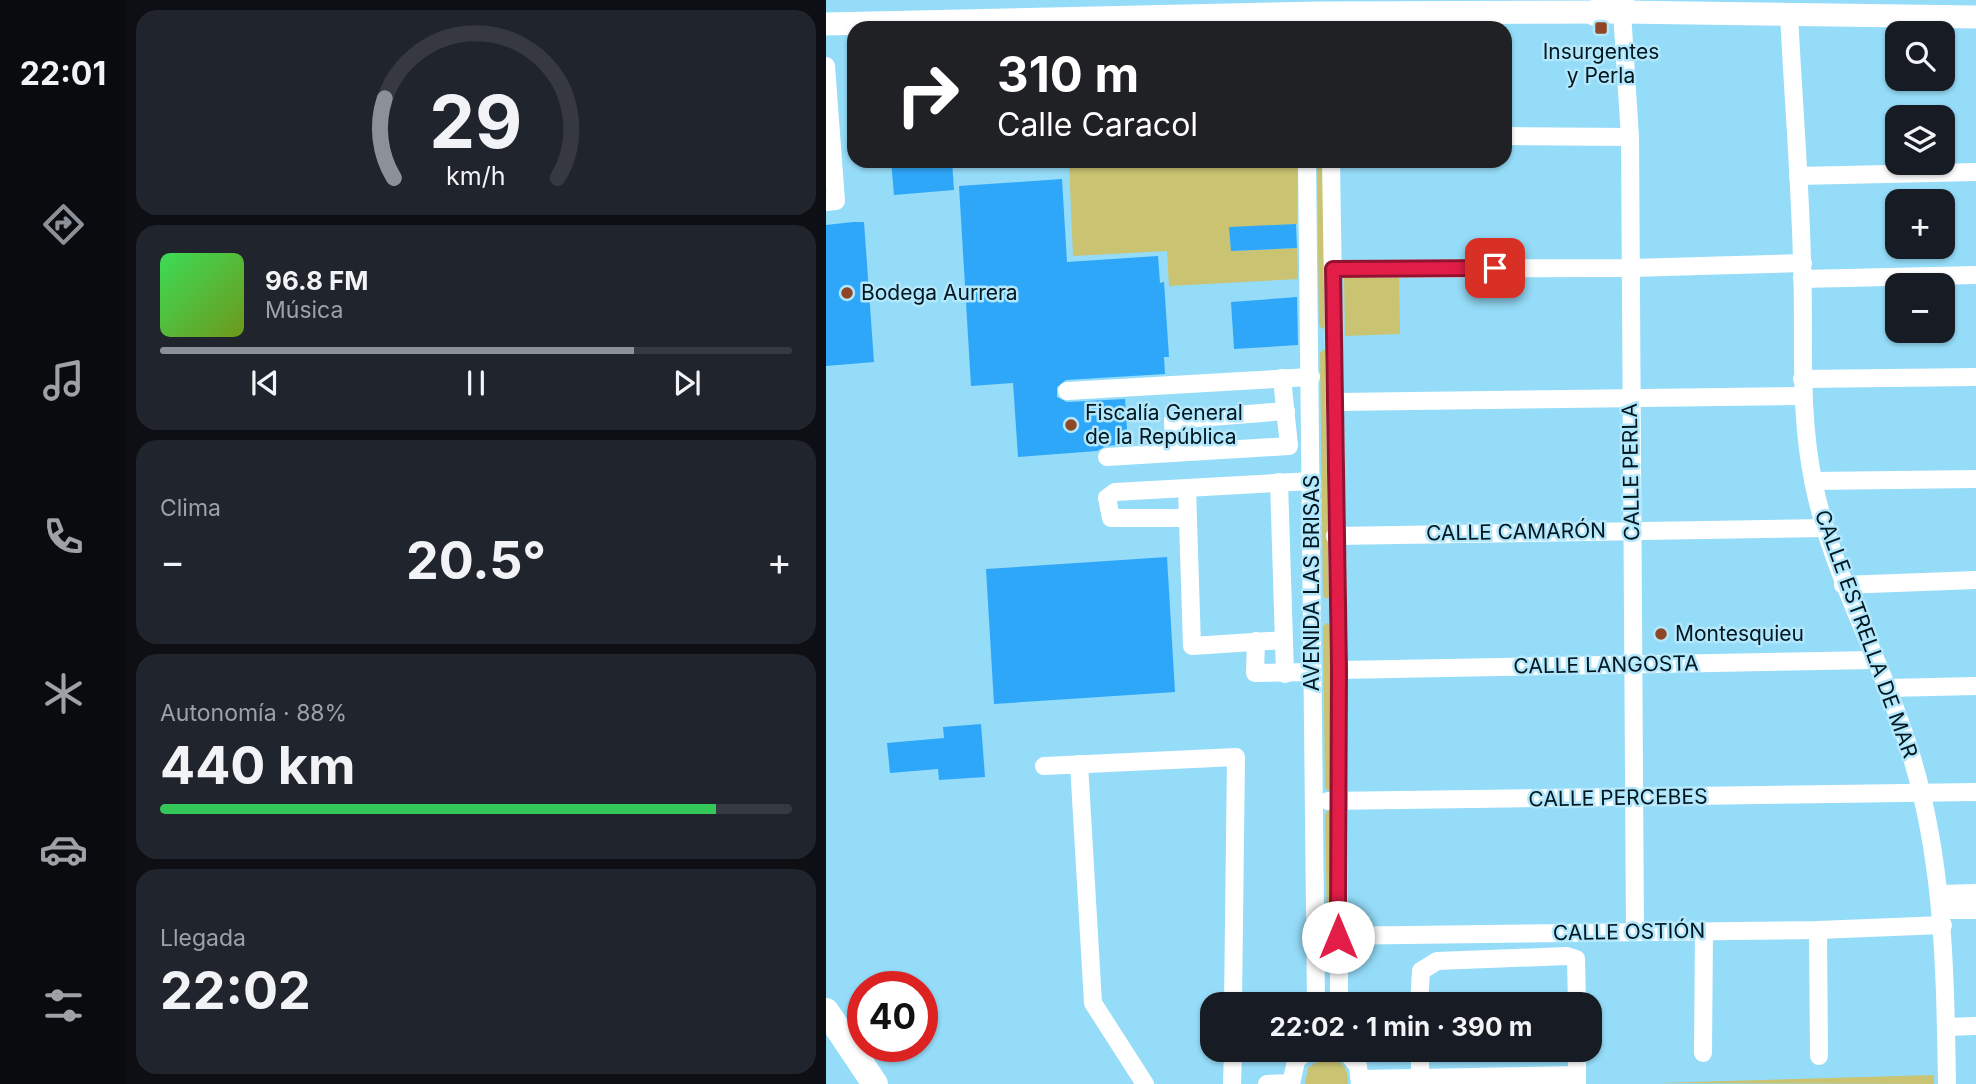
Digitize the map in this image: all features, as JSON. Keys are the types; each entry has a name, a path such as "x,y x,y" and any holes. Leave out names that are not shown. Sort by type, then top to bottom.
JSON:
{"highway":[{"path":"1595,13 1622,6"},
{"path":"826,1011 875,1084"}],"main road":[{"path":"1622,6 1789,14 1976,17"},
{"path":"1278,21 1595,13"},
{"path":"826,24 847,24"}],"street":[{"name":"CALLE PERLA","path":"1622,6 1630,137 1635,932"},
{"name":"CALLE ESTRELLA DE MAR","path":"1789,14 1802,271 1802,388 1813,481 1824,528 1843,585 1888,688 1921,793 1934,845 1942,910 1947,1084"},
{"path":"826,66 836,201 826,202"},
{"path":"1512,136 1630,137"},
{"name":"AVENIDA LAS BRISAS","path":"1307,168 1316,992"},
{"name":"AVENIDA LAS BRISAS","path":"1331,168 1339,670 1339,992"},
{"path":"1798,176 1976,172"},
{"path":"1333,269 1630,268 1976,275"},
{"path":"1067,391 1311,377"},
{"path":"1336,402 1630,400 1976,377"},
{"path":"1107,457 1289,446 1282,378"},
{"path":"1174,453 1173,420 1286,411"},
{"path":"1813,481 1976,479"},
{"path":"1186,517 1124,520 1111,518 1107,509 1107,498 1115,492 1186,493 1312,486"},
{"path":"1279,488 1285,657"},
{"path":"1186,493 1192,646 1256,649 1313,664"},
{"name":"CALLE CAMARÓN","path":"1335,536 1824,528"},
{"path":"1843,585 1976,580"},
{"path":"1313,607 1336,607"},
{"path":"1256,649 1255,673 1285,657"},
{"name":"CALLE LANGOSTA","path":"1339,670 1874,660"},
{"path":"1888,688 1976,686"},
{"path":"1044,766 1236,757 1233,992"},
{"path":"1079,764 1093,1003 1145,1084"},
{"name":"CALLE PERCEBES","path":"1314,801 1976,792"},
{"path":"1942,910 1976,893"},
{"path":"1942,910 1976,910"},
{"name":"CALLE OSTIÓN","path":"1315,936 1818,930 1942,910"},
{"path":"1818,930 1819,1056"},
{"path":"1703,1053 1704,931"},
{"path":"1420,992 1421,971 1437,961 1567,956 1576,959 1577,992"},
{"path":"1946,1027 1976,1026"},
{"path":"1233,1062 1233,1084"},
{"path":"1267,1084 1291,1084 1296,1062"},
{"path":"1356,1062 1360,1082 1577,1080 1577,1062"},
{"path":"1420,1062 1420,1081"}],"shaded area":[{"path":"1422,18 1422,21 1370,21"},
{"path":"1069,168 1298,168 1297,224 1230,228 1231,251 1297,248 1298,279 1169,286 1167,251 1073,256"},
{"path":"1317,168 1325,168 1326,326 1322,329 1319,325"},
{"path":"1399,277 1400,334 1345,336 1344,278"},
{"path":"1324,349 1327,354 1330,596 1326,599 1323,595 1320,353"},
{"path":"1327,623 1331,627 1332,787 1328,791 1325,787 1323,626"},
{"path":"1329,810 1332,815 1334,920 1330,923 1327,919 1325,814"},
{"path":"1316,1062 1339,1062 1347,1072 1348,1084 1305,1084 1308,1068"},
{"path":"1934,1075 1934,1084 1657,1083"}],"building":[{"path":"892,168 952,168 954,190 894,195"},
{"path":"1062,179 1067,262 1158,256 1160,283 1164,282 1169,357 1164,357 1165,374 1066,380 1057,387 1057,397 1067,402 1125,399 1128,444 1106,446 1097,451 1018,457 1013,383 971,386 959,186"},
{"name":"Bodega Aurrera","path":"864,222 874,362 826,366 826,225"},
{"path":"1296,224 1297,248 1231,251 1229,227"},
{"path":"1297,297 1298,345 1234,349 1231,302"},
{"path":"1167,557 1175,692 994,704 986,569"},
{"path":"981,724 985,777 939,780 938,769 890,773 887,743 944,738 943,727"}],"place":[{"name":"Insurgentes y Perla","path":"1601,28"},
{"name":"Bodega Aurrera","path":"847,293"},
{"name":"Fiscalía General de la República","path":"1071,425"},
{"name":"Montesquieu","path":"1661,634"}],"route":[{"path":"1338,937 1339,670 1335,583 1336,402 1333,269 1495,268"}]}
